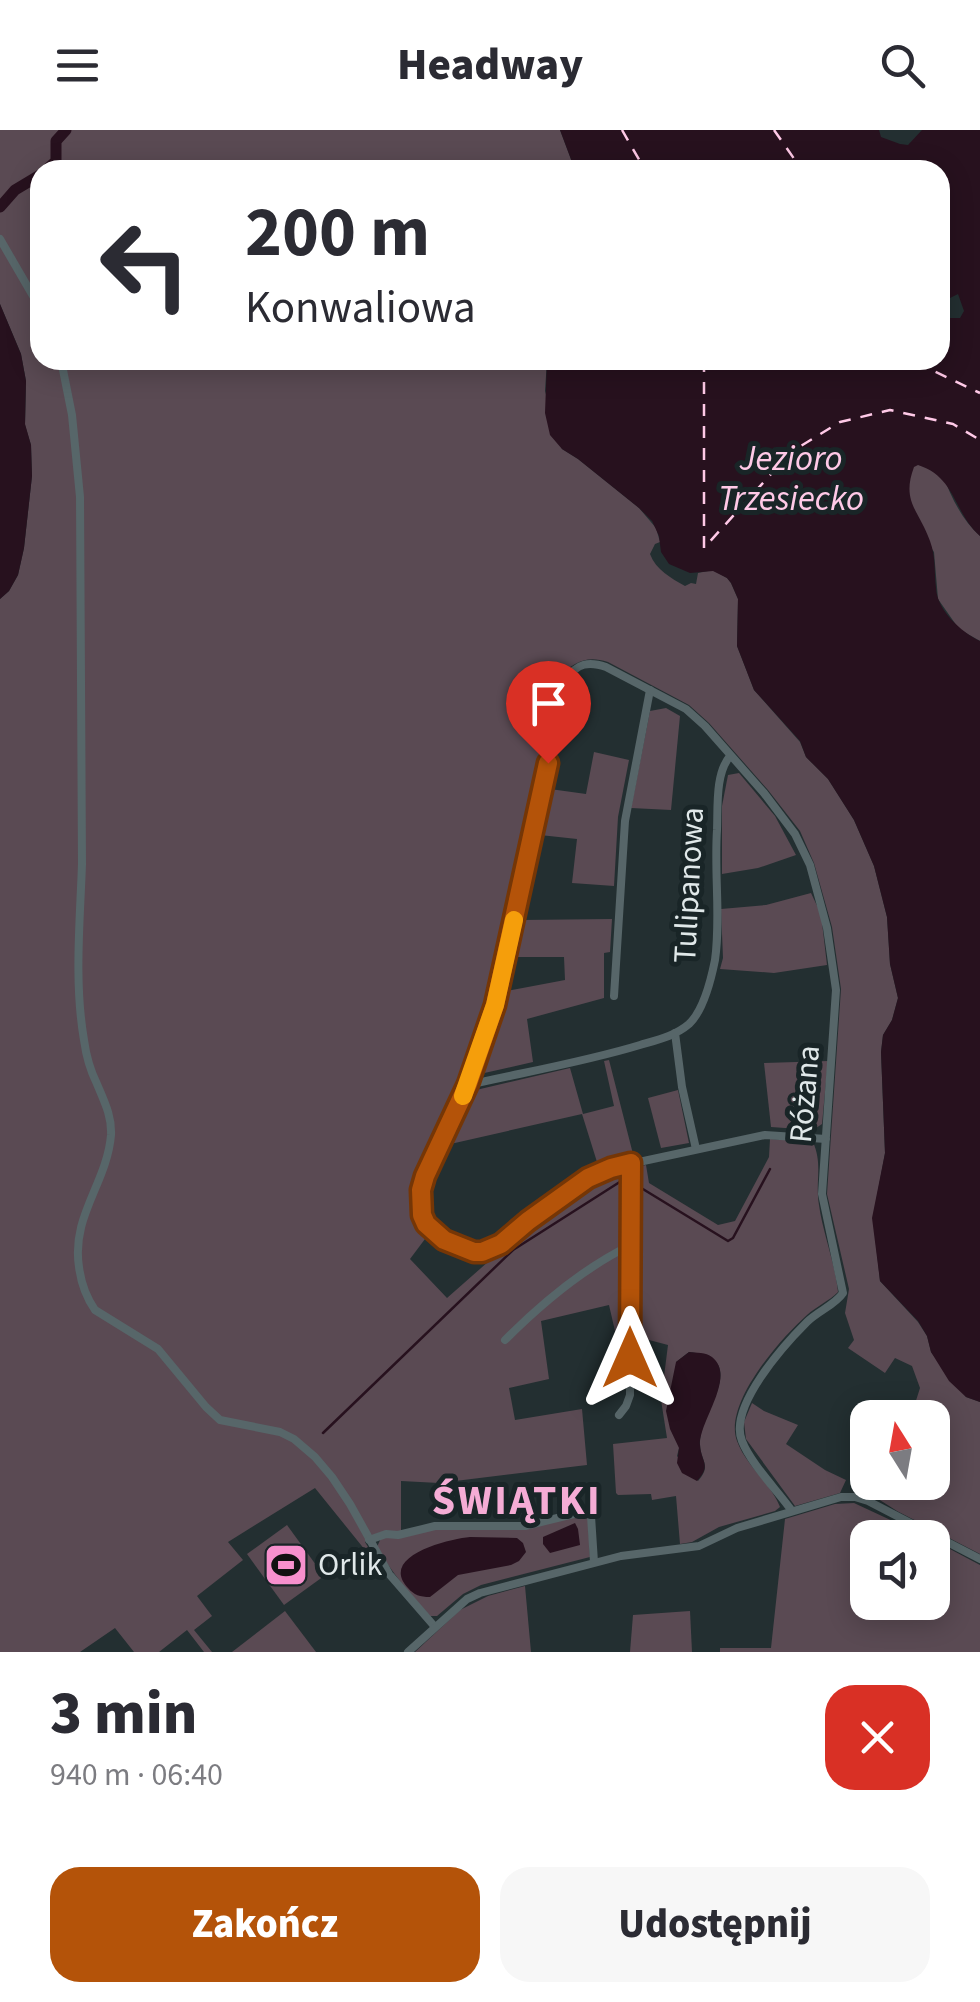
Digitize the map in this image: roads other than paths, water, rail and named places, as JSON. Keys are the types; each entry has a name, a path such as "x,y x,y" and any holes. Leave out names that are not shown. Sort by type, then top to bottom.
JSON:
{"street":[{"path":"0,239 30,291"},
{"path":"63,370 80,497 81,1014 86,1054 109,1112 111,1131 108,1153 80,1226 81,1280 95,1310 158,1350 220,1420 287,1435 324,1466 389,1574 435,1627"},
{"name":"Różana","path":"468,1084 495,1005 566,679 582,664 595,663 686,709 706,726 796,834 810,865 827,928 836,1000 823,1201 843,1293 784,1346 746,1403 739,1422 744,1446 792,1511"},
{"path":"614,996 625,821 650,690"},
{"name":"Tulipanowa","path":"675,1033 694,1020 712,970 720,788 723,768 730,756"},
{"path":"696,1149 675,1033 617,1052 468,1084 425,1176 420,1205 426,1224 444,1240 474,1252 492,1250 588,1178 611,1168 774,1134 826,1139"},
{"path":"618,1415 630,1395 631,1163"},
{"path":"505,1340 547,1299 631,1246"},
{"path":"408,1652 480,1592 632,1554 699,1546 730,1530 834,1499 858,1498 980,1559"},
{"path":"370,1540 435,1526 525,1526 586,1511 591,1516 594,1562"}],"water":[{"name":"Jezioro Trzesiecko","path":"560,130 879,130 881,137 908,145 922,130 980,130 980,536 947,486 930,471 914,467 909,489 932,547 937,596 958,626 980,641 980,1402 966,1397 949,1381 918,1321 880,1281 872,1218 885,1153 881,1052 883,1035 898,998 890,964 887,917 874,866 854,820 828,779 806,757 800,741 754,690 737,646 738,599 731,583 713,571 690,573 669,564 661,552 652,521 562,449 550,435 545,413 547,370 950,370 950,318 960,318 964,311 958,294 950,298 950,160 571,160"},
{"path":"0,304 21,354 32,476 18,575 0,599"},
{"path":"689,1352 712,1357 721,1376 701,1435 705,1467 697,1481 682,1473 677,1463 679,1448 666,1411 676,1362"},
{"path":"575,1523 580,1545 550,1553 543,1537"},
{"path":"470,1537 517,1538 526,1552 511,1565 458,1575 430,1597 408,1588 401,1577 409,1558 447,1541"}],"waterway":[{"path":"56,160 56,141 66,130"},
{"path":"0,207 15,190 30,181"},
{"path":"633,1183 728,1241 770,1169"},
{"path":"323,1433 513,1250 626,1178"}],"place":[{"name":"Orlik","path":"286,1565"}],"district":[{"name":"ŚWIĄTKI","path":"517,1501"}]}
